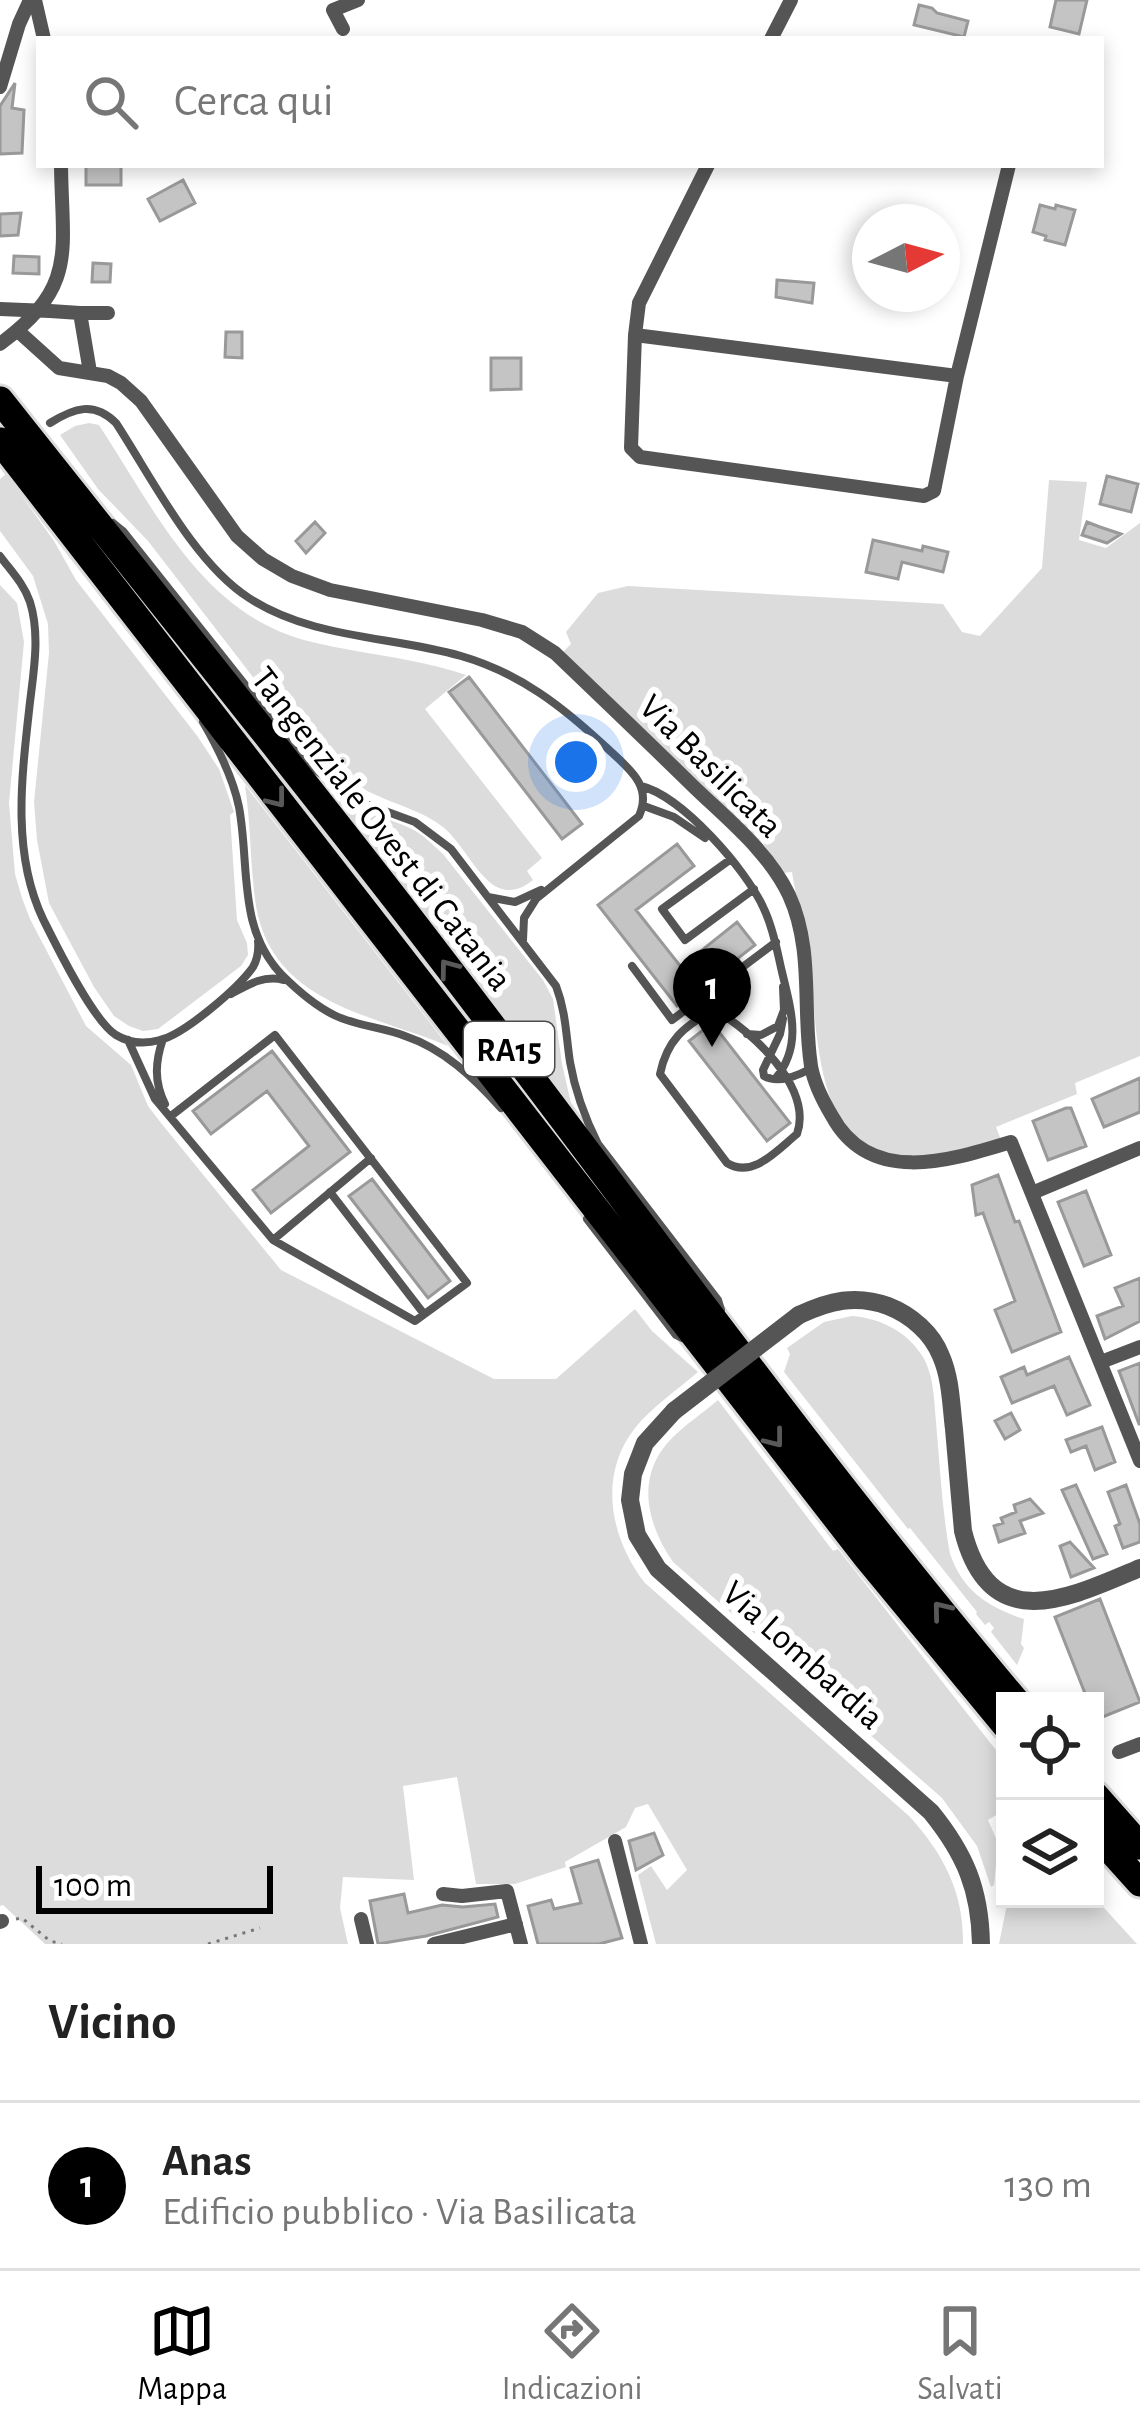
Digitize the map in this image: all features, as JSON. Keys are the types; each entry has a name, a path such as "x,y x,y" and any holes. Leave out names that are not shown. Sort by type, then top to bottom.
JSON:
{"highway":[{"name":"Tangenziale Ovest di Catania","path":"0,400 52,487 721,1349 1009,1692"},
{"name":"Tangenziale Ovest di Catania","path":"0,441 52,487"},
{"name":"Tangenziale Ovest di Catania","path":"721,1349 867,1558 996,1714"},
{"path":"1104,1816 1140,1843"},
{"path":"1104,1821 1140,1883"}],"street":[{"path":"33,0 43,36"},
{"path":"0,87 20,24 33,0"},
{"path":"345,34 331,5 358,0"},
{"path":"773,36 791,0"},
{"path":"0,344 53,293 61,269 61,168"},
{"path":"706,168 639,303 631,448 640,457 924,496 934,491 1008,168"},
{"path":"0,309 107,313"},
{"path":"80,313 91,372"},
{"name":"Via Basilicata","path":"18,331 58,368 91,372 121,383 141,401 237,536 263,560 330,590 522,632 555,652 760,850 788,894 805,948 812,1068 842,1135 878,1158 934,1161 1011,1142 1140,1461"},
{"path":"634,335 957,376"},
{"path":"1032,1192 1140,1148"},
{"name":"Via Lombardia","path":"981,1944 972,1878 954,1842 931,1812 658,1569 637,1534 629,1500 645,1443 674,1411 799,1315 824,1304 858,1299 910,1318 941,1354 950,1391 963,1531 968,1553 988,1582 1005,1594 1048,1602 1140,1568"},
{"path":"1100,1362 1140,1347"},
{"path":"1119,1752 1140,1744"},
{"path":"615,1841 641,1944"},
{"path":"443,1894 507,1891 521,1944"},
{"path":"361,1919 367,1944"},
{"path":"434,1944 516,1924"}],"lane":[{"path":"50,423 75,409 108,415 205,560 250,599 294,621 456,655 510,674 563,707 637,776 644,806 639,816 536,899 524,918 523,942"},
{"path":"52,487 81,561"},
{"path":"52,487 123,530 309,765 358,801 415,822 451,849 556,986 584,1117 598,1144 718,1300 721,1349 676,1335 580,1210"},
{"path":"0,556 23,586 35,625 21,800 32,889 56,944 98,1017 128,1040 163,1040 177,1033 240,981 256,961 257,936"},
{"path":"190,706 218,751 239,806 248,906 257,936 281,974 331,1014 406,1036 440,1052 467,1073 512,1122"},
{"path":"641,786 666,795 731,859 754,890 776,941 790,1002 792,1046 781,1076"},
{"path":"644,806 674,817 716,845"},
{"path":"731,859 662,909 686,940 754,890"},
{"path":"488,897 515,902 553,884"},
{"path":"632,966 673,1020 776,941"},
{"path":"782,974 783,1019 764,1076 812,1068"},
{"path":"214,1003 258,980 281,979 295,986"},
{"path":"714,1010 747,1034 770,1057 800,1106 800,1129 754,1167 735,1168 660,1074 675,1037 714,1010"},
{"path":"747,1034 772,1031 783,1019"},
{"path":"128,1040 151,1093 273,1240 415,1321 467,1283 275,1035 171,1116"},
{"path":"163,1040 157,1084 171,1116"},
{"path":"273,1240 370,1158"},
{"path":"330,1192 424,1313"}],"path":[{"path":"1,1921 22,1918 50,1941 62,1944"},
{"path":"208,1944 260,1928"}],"shaded area":[{"path":"89,423 99,425 183,553 236,606 304,640 466,675 425,709 542,858 527,871 533,880 517,889 499,888 484,877 443,827 359,787 313,755 148,541 98,489 60,435"},
{"path":"6,474 76,580 198,737 219,769 234,812 230,815 237,920 248,955 241,966 158,1029 143,1031 114,1016 49,903 34,802 48,624 33,576 0,531 0,479"},
{"path":"1049,480 1087,482 1079,540 1106,548 1140,523 1140,1056 1075,1083 1077,1094 996,1127 1001,1140 932,1155 879,1153 847,1130 825,1082 808,936 792,872 783,873 762,842 563,652 571,644 566,632 598,593 628,586 943,604 962,632 980,636 1042,568"},
{"path":"0,585 17,603 24,642 9,803 15,874 30,919 86,1026 131,1065 148,1106 281,1270 494,1379 556,1379 635,1309 698,1372 649,1413 623,1447 612,1487 624,1547 645,1583 921,1830 955,1890 963,1944 656,1944 638,1875 651,1866 667,1890 687,1870 648,1804 635,1808 626,1827 565,1862 566,1867 515,1884 476,1884 457,1777 403,1786 414,1880 343,1877 340,1908 348,1944 45,1944 0,1906"},
{"path":"245,785 448,1046 330,1001 282,965 266,939 256,906"},
{"path":"339,800 428,840 543,980 553,999 571,1103 349,819"},
{"path":"852,1316 883,1323 901,1334 927,1364 950,1554 978,1596 1024,1619 1024,1648 1017,1665 991,1632 994,1628 989,1622 985,1625 784,1372 790,1354 787,1348 824,1322"},
{"path":"718,1400 833,1551 838,1549 996,1750 996,1815 988,1820 996,1838 994,1885 991,1887 977,1846 942,1798 673,1562 656,1531 648,1499 653,1468 672,1438"},
{"path":"1006,1908 1104,1908 1137,1944 999,1944"}],"building":[{"path":"1056,0 1087,0 1079,34 1050,27"},
{"path":"919,5 968,21 964,36 914,25"},
{"path":"15,83 12,108 24,110 22,153 0,154 0,106"},
{"path":"86,168 121,168 121,185 86,185"},
{"path":"183,180 195,203 160,221 148,199"},
{"path":"1040,205 1075,210 1065,245 1033,232"},
{"path":"21,213 18,235 0,236 0,214"},
{"path":"14,256 39,257 39,274 13,273"},
{"path":"93,263 111,264 110,282 92,282"},
{"path":"777,280 814,283 812,303 776,297"},
{"path":"226,332 242,332 242,358 225,357"},
{"path":"491,358 521,358 521,389 491,390"},
{"path":"1107,476 1138,484 1131,512 1100,504"},
{"path":"315,522 325,533 306,553 296,541"},
{"path":"1087,522 1121,534 1107,543 1082,535"},
{"path":"873,540 948,552 943,572 902,562 898,579 866,572"},
{"path":"469,677 582,824 562,839 449,692"},
{"path":"677,844 694,866 636,910 681,967 737,922 755,945 677,1006 598,905"},
{"path":"712,1023 790,1123 767,1141 689,1041"},
{"path":"272,1051 350,1152 271,1213 253,1190 309,1146 267,1091 211,1134 193,1111"},
{"path":"1140,1078 1140,1112 1104,1127 1092,1099"},
{"path":"1071,1108 1086,1146 1048,1160 1033,1121"},
{"path":"998,1175 1061,1332 1012,1352 995,1310 1015,1301 983,1213 976,1215 972,1185"},
{"path":"372,1179 450,1281 428,1298 349,1196"},
{"path":"1086,1191 1111,1255 1084,1266 1058,1202"},
{"path":"1140,1278 1140,1321 1105,1339 1097,1316 1123,1306 1115,1288"},
{"path":"1069,1357 1090,1405 1067,1415 1054,1386 1012,1403 1001,1377 1024,1367 1027,1375"},
{"path":"1140,1363 1140,1424 1139,1424 1119,1371"},
{"path":"1011,1413 1020,1430 1005,1439 995,1421"},
{"path":"1102,1427 1115,1462 1095,1470 1086,1446 1071,1452 1066,1440"},
{"path":"1076,1485 1107,1554 1093,1559 1062,1490"},
{"path":"1126,1485 1140,1524 1140,1542 1123,1548 1108,1492"},
{"path":"1030,1499 1043,1513 1020,1521 1025,1533 999,1542 994,1526 1016,1512 1014,1505"},
{"path":"1070,1542 1094,1568 1071,1577 1060,1546"},
{"path":"1100,1599 1140,1702 1104,1716 1104,1692 1084,1692 1055,1617"},
{"path":"654,1833 663,1855 636,1870 629,1841"},
{"path":"598,1860 622,1938 599,1944 538,1944 528,1906 551,1900 554,1909 581,1903 571,1868"},
{"path":"404,1894 408,1913 442,1905 495,1904 498,1917 378,1944 370,1901"}],"place":[{"name":"Anas","path":"712,1047"}]}
